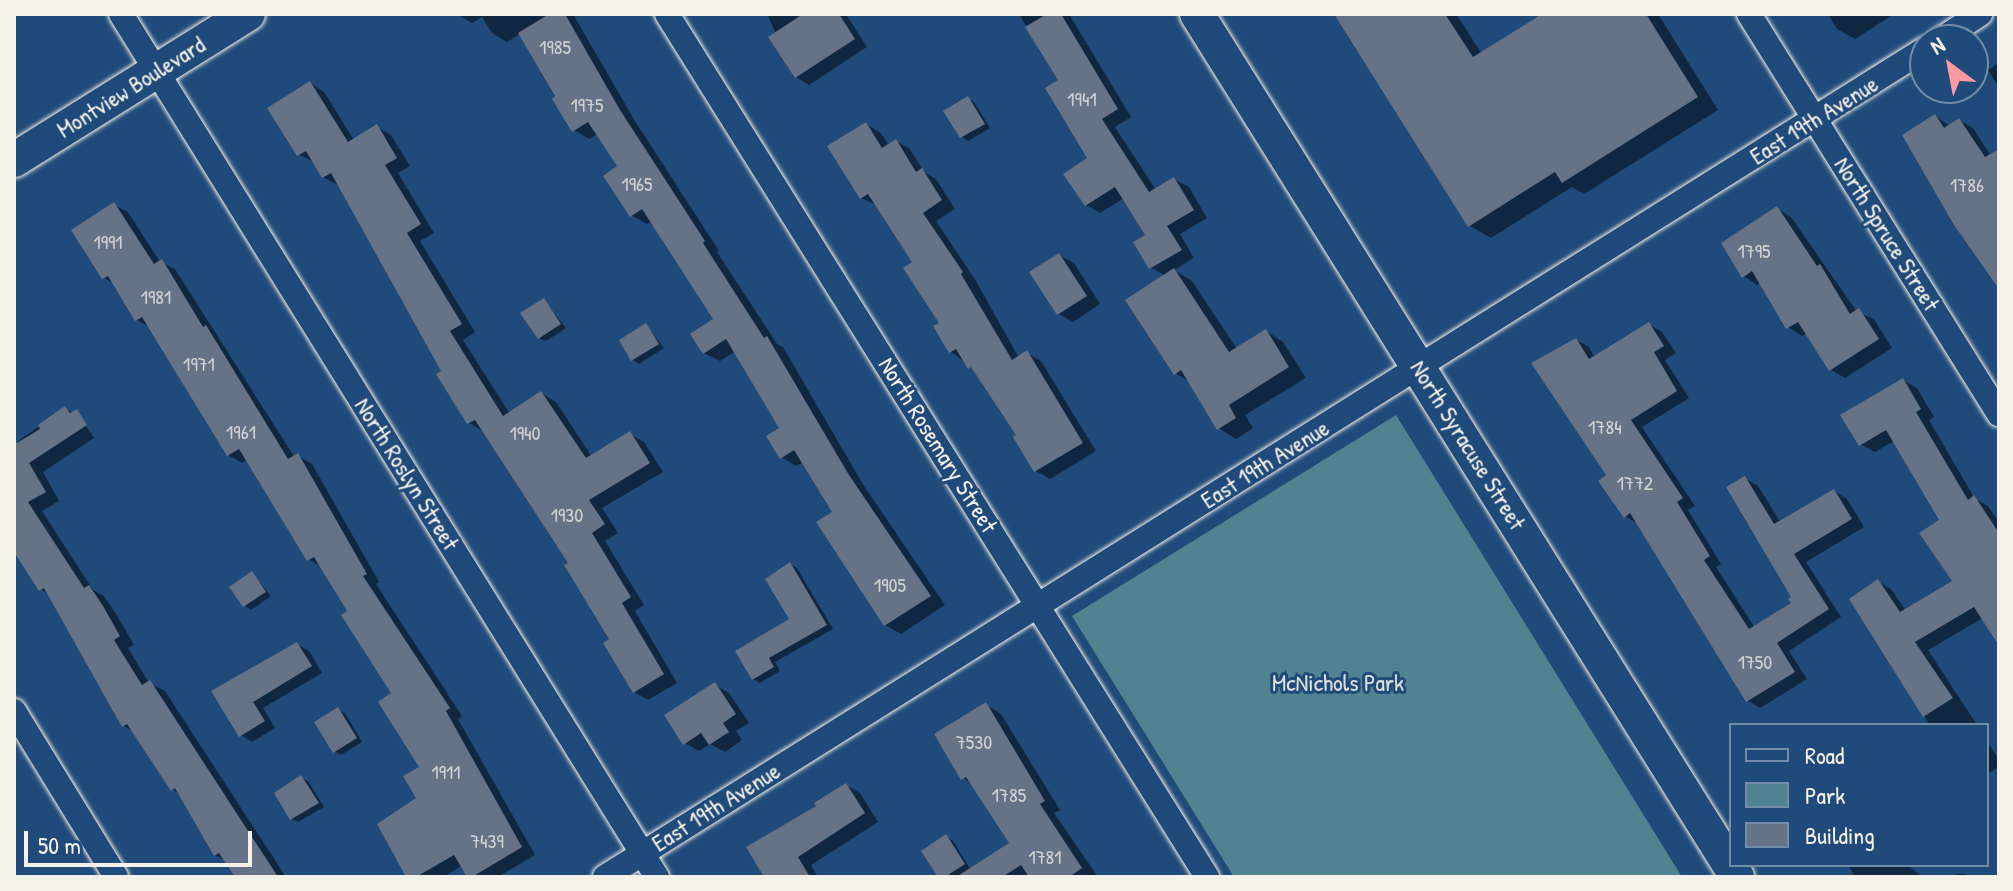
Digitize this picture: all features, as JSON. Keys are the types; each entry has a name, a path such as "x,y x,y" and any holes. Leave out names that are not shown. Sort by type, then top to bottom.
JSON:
{"street":[{"name":"North Roslyn Street","path":"121,14 657,877"},
{"name":"Montview Boulevard","path":"14,160 248,14"},
{"name":"North Rosemary Street","path":"667,14 1207,877"},
{"name":"North Syracuse Street","path":"1197,14 1729,864"},
{"name":"North Spruce Street","path":"1749,14 1999,414"},
{"name":"East 19th Avenue","path":"605,877 1909,59"},
{"path":"14,711 116,877"}],"green space":[{"name":"McNichols Park","path":"1396,415 1682,877 1234,877 1072,616"}],"building":[{"path":"549,14 565,14 620,110 705,241 703,243 764,338 767,336 849,475 931,596 884,626 816,522 832,512 794,450 780,459 766,436 779,428 726,339 703,354 690,334 713,319 642,209 630,217 603,176 617,166 588,122 572,132 552,99 555,96 518,33"},
{"path":"803,14 839,14 855,39 795,78 768,37"},
{"path":"1047,14 1061,14 1118,109 1102,119 1149,192 1174,177 1194,210 1167,226 1182,250 1149,269 1133,242 1145,235 1115,187 1085,206 1063,174 1087,158 1045,88 1058,80 1025,27"},
{"path":"1334,14 1445,14 1473,57 1542,14 1646,14 1698,97 1562,183 1555,172 1468,227"},
{"path":"310,81 348,142 377,124 397,158 385,165 421,224 407,233 462,324 450,331 503,416 541,391 586,458 630,431 650,463 589,500 605,524 592,533 631,597 622,603 664,674 633,693 603,643 609,639 564,565 568,563 475,420 467,424 436,374 441,371 331,173 322,178 306,151 297,156 267,108"},
{"path":"968,96 985,124 960,138 943,111"},
{"path":"1935,114 1944,128 1959,118 1985,157 1999,149 1999,289 1954,225 1902,135"},
{"path":"866,122 882,148 896,139 916,172 922,168 942,200 923,213 963,272 961,274 1012,360 1027,350 1083,443 1034,472 1013,437 1016,435 971,367 968,369 956,349 949,353 933,326 939,323 903,268 912,262 868,194 860,199 827,146"},
{"path":"114,202 154,264 162,259 288,459 298,453 367,574 363,576 450,708 446,711 522,847 472,877 467,877 454,855 416,877 406,877 377,824 416,798 403,776 419,767 378,702 391,693 341,615 347,611 314,557 307,561 239,449 227,456 142,317 135,321 108,276 102,279 71,230"},
{"path":"1777,206 1817,266 1820,264 1850,314 1859,308 1879,339 1829,371 1798,322 1786,329 1752,271 1742,278 1721,243"},
{"path":"1059,253 1087,296 1057,315 1029,272"},
{"path":"1174,268 1229,352 1266,329 1289,367 1229,405 1236,418 1217,430 1181,370 1174,375 1125,300"},
{"path":"544,298 561,324 538,339 520,313"},
{"path":"1649,322 1664,346 1654,352 1677,391 1631,420 1683,498 1677,502 1710,556 1704,560 1749,629 1791,603 1788,599 1791,597 1726,487 1745,476 1774,524 1834,489 1852,519 1794,554 1829,609 1777,643 1795,672 1746,702 1630,513 1624,518 1598,481 1606,475 1531,363 1576,338 1589,359"},
{"path":"646,323 659,344 631,361 619,340"},
{"path":"1903,378 1921,409 1916,412 1968,500 1974,495 1999,533 1999,646 1974,607 1915,642 1953,698 1923,717 1849,599 1878,579 1900,612 1952,581 1919,533 1939,520 1886,430 1859,446 1840,415"},
{"path":"65,406 70,413 77,409 87,425 29,463 46,492 28,502 84,588 89,585 103,606 120,636 114,640 142,685 150,680 278,877 235,877 219,853 214,856 175,788 171,791 127,724 122,727 44,588 39,591 14,552 14,437 17,443 40,429 38,425"},
{"path":"790,562 827,625 769,658 774,667 752,680 735,651 789,619 765,579"},
{"path":"252,571 266,592 243,607 229,587"},
{"path":"297,642 312,666 253,702 265,721 239,737 211,691"},
{"path":"715,682 736,714 723,723 729,732 709,745 701,733 683,745 664,715"},
{"path":"986,702 1045,801 1040,804 1082,868 1069,877 1029,877 1021,865 1002,877 956,877 1009,843 966,777 961,780 934,734"},
{"path":"338,707 357,738 333,753 314,722"},
{"path":"301,775 319,803 290,820 274,793"},
{"path":"846,783 865,813 798,857 810,877 764,877 746,847 816,806 814,803"},
{"path":"946,834 965,864 945,877 938,877 921,851"}]}
